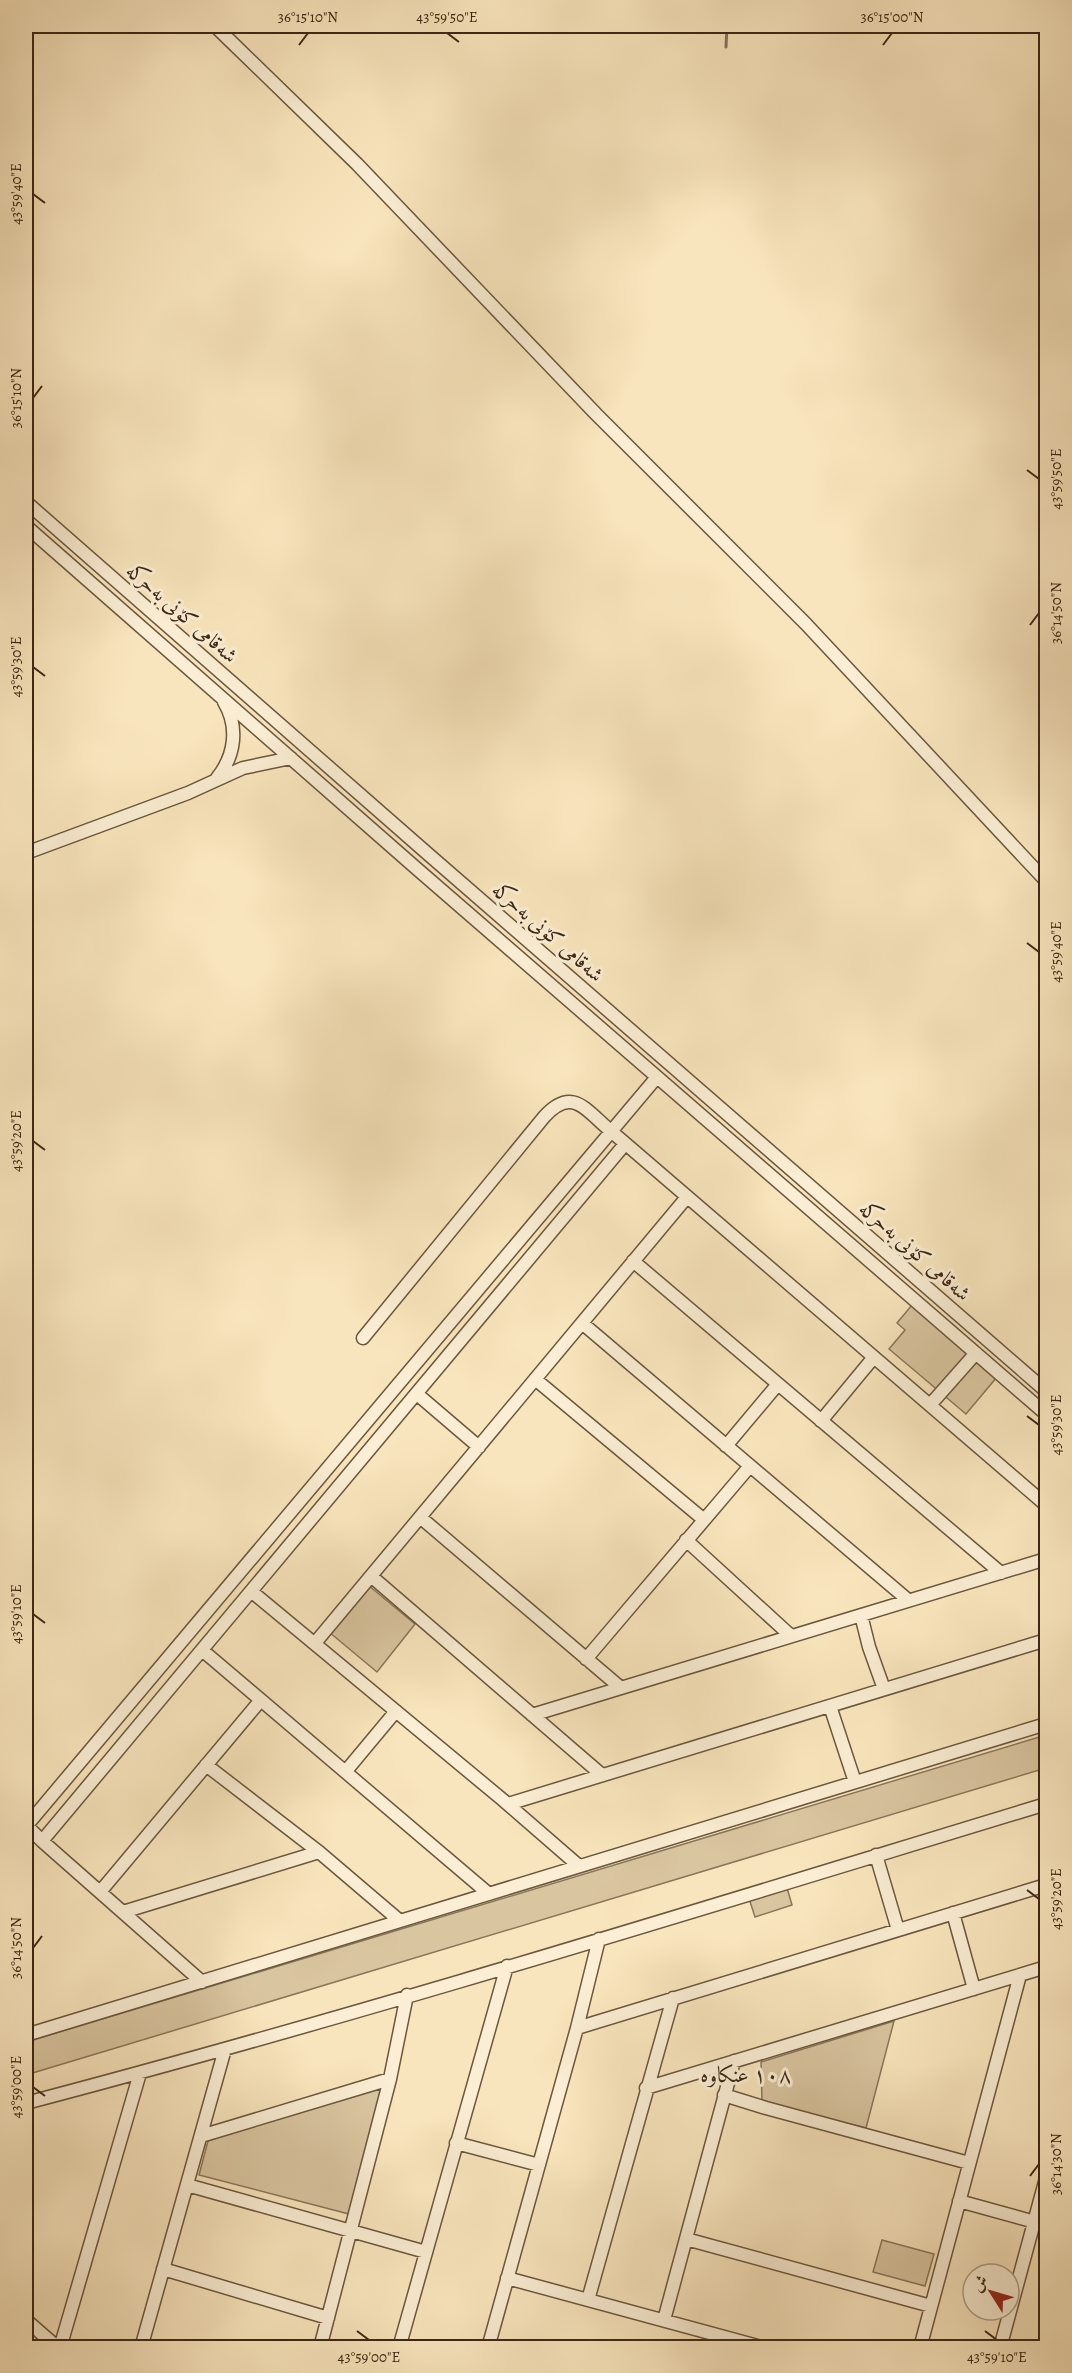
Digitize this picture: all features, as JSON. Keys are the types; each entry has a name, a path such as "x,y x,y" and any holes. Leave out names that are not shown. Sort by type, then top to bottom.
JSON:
{"street":[{"path":"215,26 357,164 596,414 806,624 1047,881"},
{"name":"شەقامی کۆنی بەحرکە","path":"26,502 444,869 1047,1391"},
{"name":"شەقامی کۆنی بەحرکە","path":"26,526 1047,1414"},
{"path":"214,781 228,762 234,739 231,716 220,696"},
{"path":"26,853 181,796 251,765 291,758"},
{"path":"202,1982 42,1841 27,1824 657,1077"},
{"path":"363,1338 554,1106 570,1100 612,1132 1047,1505"},
{"path":"42,1841 626,1144"},
{"path":"315,1643 687,1197"},
{"path":"633,1262 1001,1573"},
{"path":"582,1323 908,1600"},
{"path":"930,1405 976,1353"},
{"path":"821,1421 874,1357"},
{"path":"535,1379 703,1519"},
{"path":"726,1446 778,1384"},
{"path":"417,1394 479,1447"},
{"path":"586,1659 750,1466"},
{"path":"420,1517 621,1688"},
{"path":"686,1540 791,1636"},
{"path":"532,1715 1047,1559"},
{"path":"371,1576 602,1775"},
{"path":"251,1591 508,1804 579,1866"},
{"path":"861,1615 869,1647 884,1689"},
{"path":"508,1804 1047,1640"},
{"path":"202,1650 489,1894"},
{"path":"100,1892 260,1701"},
{"path":"830,1706 855,1782"},
{"path":"346,1771 396,1711"},
{"path":"26,2035 1047,1724"},
{"path":"206,1765 319,1851 400,1921"},
{"path":"26,2103 225,2049 1047,1804"},
{"path":"123,1912 319,1851"},
{"path":"876,1856 898,1930"},
{"path":"577,2028 1047,1885"},
{"path":"953,1913 974,1989"},
{"path":"488,2348 577,2028 599,1939"},
{"path":"399,2348 507,1966"},
{"path":"646,2088 1047,1967"},
{"path":"920,2348 1020,1975"},
{"path":"320,2348 390,2079 407,1995"},
{"path":"588,2300 672,1998"},
{"path":"141,2348 225,2049"},
{"path":"664,2320 734,2061"},
{"path":"26,2320 59,2348 140,2073"},
{"path":"201,2136 390,2079"},
{"path":"724,2095 969,2163"},
{"path":"456,2143 539,2165"},
{"path":"1000,2348 1047,2178"},
{"path":"187,2185 426,2252"},
{"path":"959,2201 1035,2222"},
{"path":"686,2239 931,2306"},
{"path":"164,2269 328,2318"},
{"path":"507,2278 765,2348"}],"shaded area":[{"path":"912,1305 997,1377 966,1414 889,1349 905,1330 897,1323"},
{"path":"368,1585 415,1624 377,1672 329,1632"},
{"path":"1046,1735 1046,1768 26,2075 26,2042"},
{"path":"785,1881 792,1905 755,1917 747,1892"},
{"path":"894,2021 866,2128 762,2102 761,2062"},
{"path":"383,2087 349,2214 199,2175 209,2137"},
{"path":"882,2240 934,2254 925,2286 873,2272"}],"waterway":[{"path":"726,47 727,26"}],"district":[{"name":"١٠٨ عنکاوە","path":"746,2074"}]}
